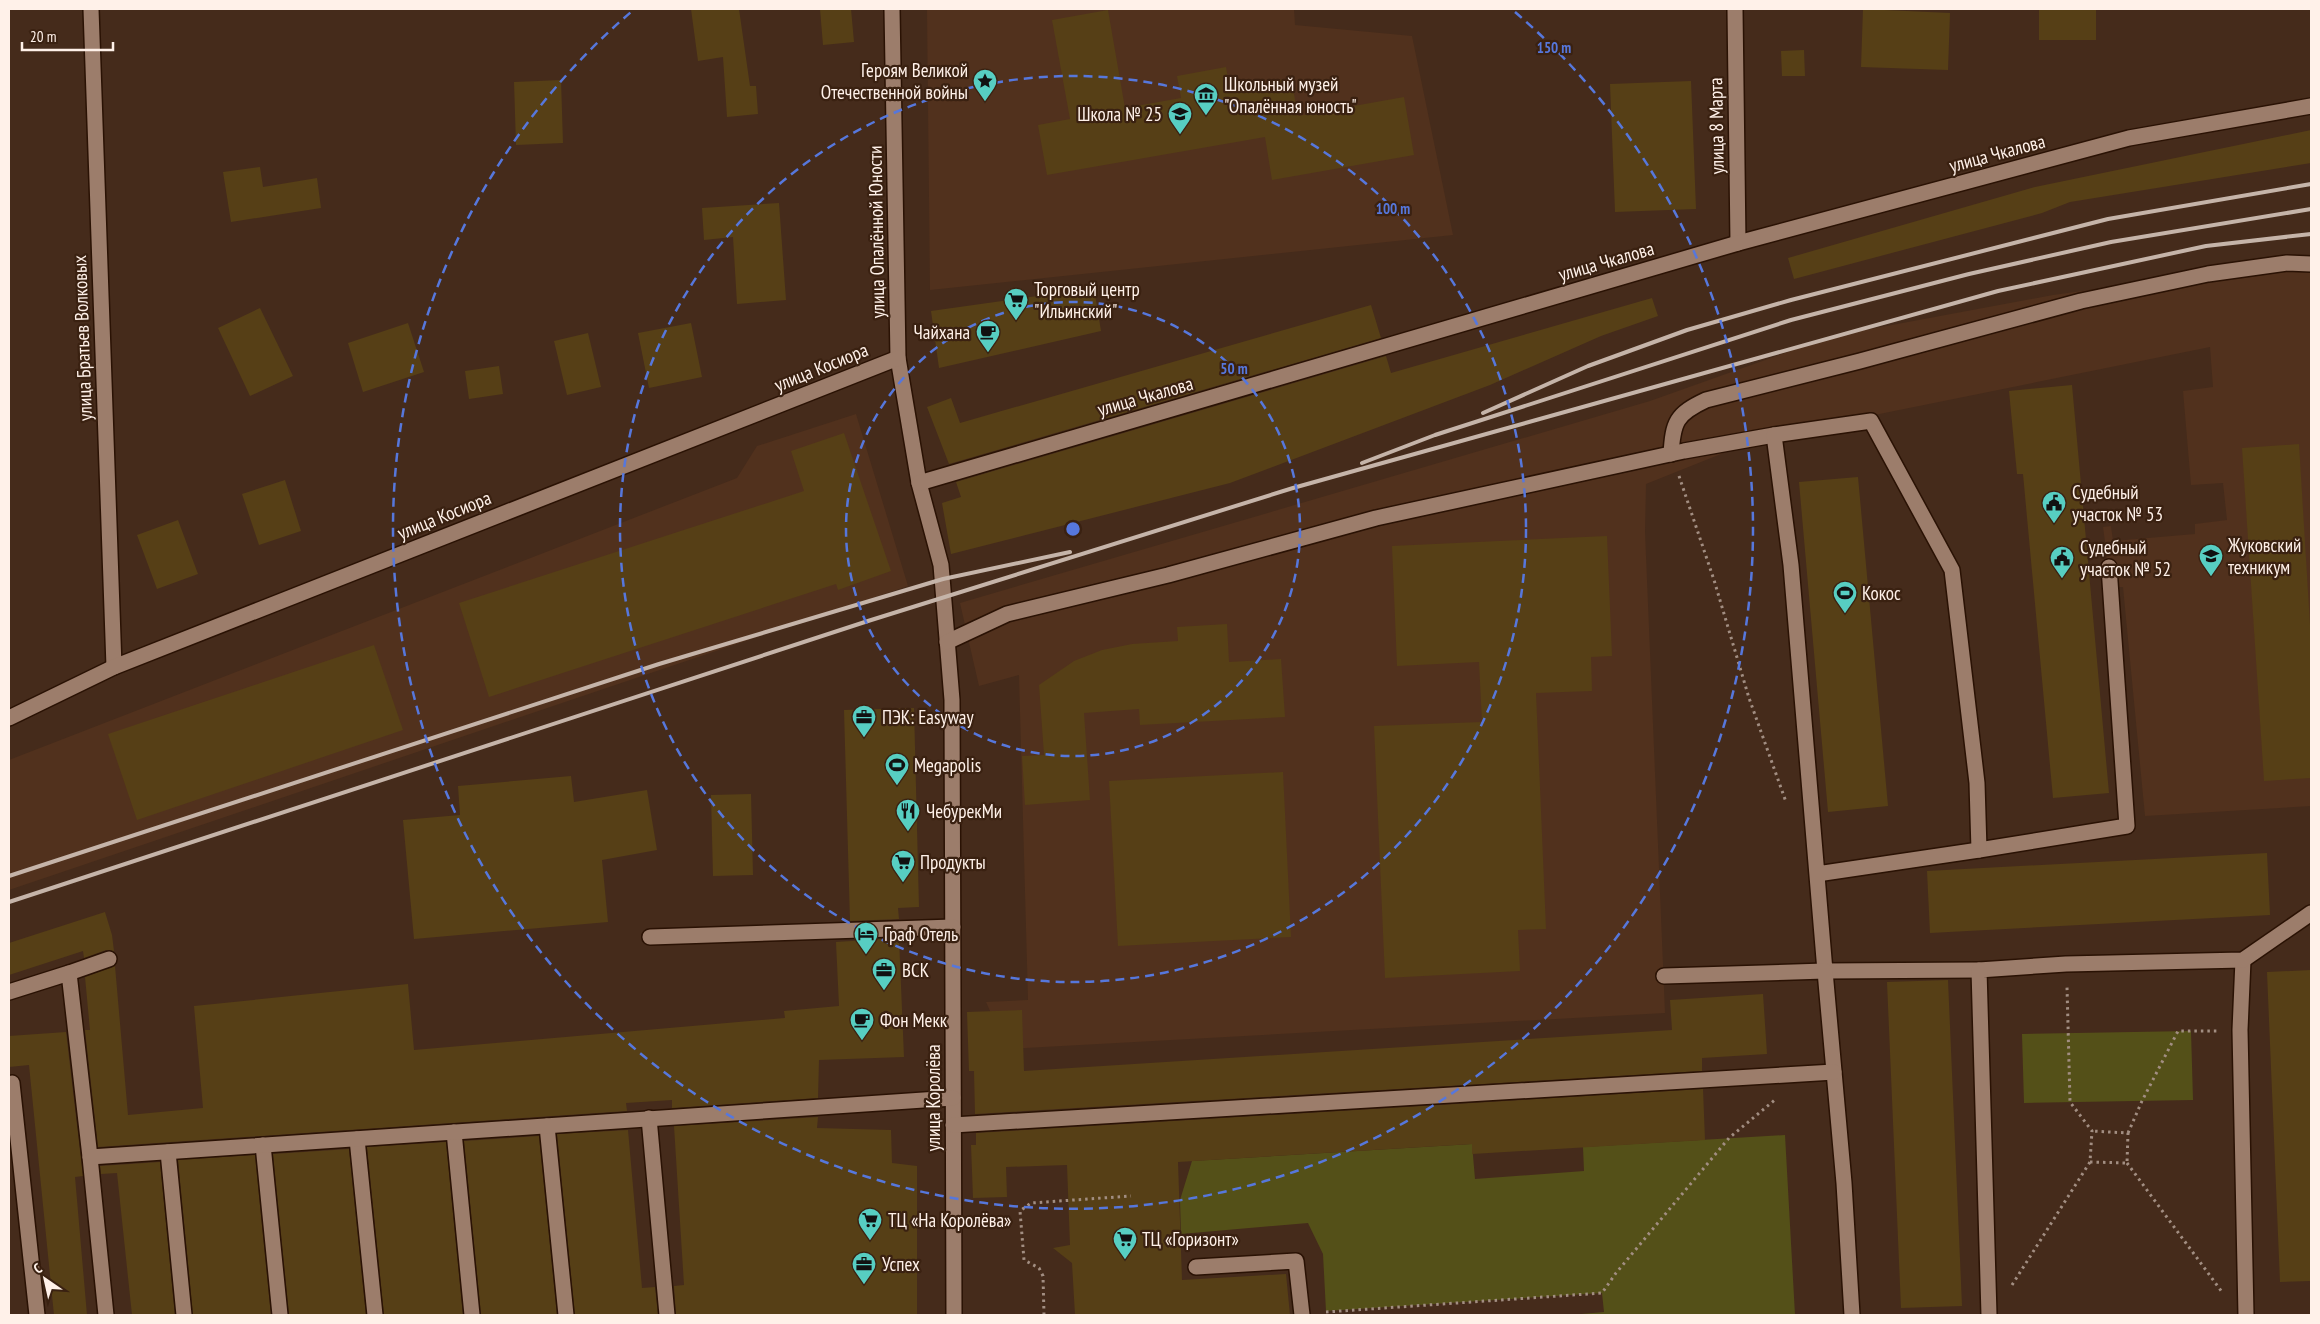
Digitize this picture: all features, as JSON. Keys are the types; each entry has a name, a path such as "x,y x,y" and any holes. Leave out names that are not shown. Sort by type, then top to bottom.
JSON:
{"street":[{"name":"улица Братьев Волковых","path":"91,9 114,667"},
{"name":"улица Опалённой Юности","path":"892,9 898,358 919,483 941,565 946,642"},
{"name":"улица 8 Марта","path":"1735,9 1738,243"},
{"name":"улица Чкалова","path":"919,483 1738,243 2129,138 2311,106"},
{"path":"1671,454 1673,427 1688,408 1706,400 1860,362 2081,301 2208,274 2287,263 2311,264"},
{"name":"улица Косиора","path":"9,718 114,667 898,358"},
{"path":"946,642 1007,614 1168,575 1376,518 1671,454 1871,421 1952,570 1977,783 1979,850"},
{"path":"1774,436 1791,565 1834,1072 1852,1315"},
{"path":"1817,874 2127,826 2108,567"},
{"name":"улица Королёва","path":"946,642 952,700 954,1315"},
{"path":"1664,976 1825,971 1979,970 2066,964 2243,960 2311,913"},
{"path":"650,937 953,927"},
{"path":"9,992 109,960"},
{"path":"2243,960 2240,1030 2246,1315"},
{"path":"1979,970 1989,1315"},
{"path":"69,972 106,1315"},
{"path":"953,1125 1834,1072"},
{"path":"9,1084 12,1083 38,1315"},
{"path":"90,1157 953,1098"},
{"path":"649,1118 667,1315"},
{"path":"547,1126 566,1315"},
{"path":"454,1132 472,1315"},
{"path":"357,1139 375,1315"},
{"path":"263,1145 280,1315"},
{"path":"168,1152 184,1315"},
{"path":"1196,1267 1296,1261 1302,1315"}],"path":[{"path":"1671,454 1714,580 1749,698 1786,803"},
{"path":"2007,1292 2090,1162 2092,1132 2070,1102 2066,964"},
{"path":"2227,1299 2127,1164 2128,1133 2142,1101 2178,1031 2240,1030"},
{"path":"1327,1315 1326,1311 1602,1293 1616,1273 1729,1138 1806,1073"},
{"path":"2092,1132 2128,1133"},
{"path":"2090,1162 2127,1164"},
{"path":"1044,1315 1043,1276 1039,1268 1024,1260 1020,1210 1031,1203 1131,1196"}],"shaded area":[{"name":"Школа № 25","path":"927,9 1294,9 1295,25 1412,36 1453,235 930,290"},
{"path":"2311,260 2311,806 2145,816 2123,587 2111,587 2103,527 2111,526 2113,541 2195,534 2195,524 2227,520 2223,483 2191,485 2183,391 2213,387 2210,347 1761,438 1646,484 1645,532 1665,1013 1007,1049 986,1002 1028,1000 1019,675 979,686 960,603 1650,401 1833,336 2053,295"},
{"path":"856,414 908,586 9,890 9,760 737,478 757,446"},
{"path":"2191,1031 2193,1100 2024,1103 2022,1034"},
{"path":"1785,1135 1795,1315 1570,1315 1604,1312 1602,1293 1326,1311 1323,1254 1308,1223 1181,1234 1180,1200 1192,1161 1472,1144 1475,1179 1584,1171 1583,1147"}],"building":[{"path":"691,9 739,9 750,86 756,86 758,114 727,117 723,57 698,61"},
{"path":"820,9 851,9 854,42 823,45"},
{"path":"1863,9 1950,13 1948,70 1861,67"},
{"path":"2039,9 2096,9 2096,40 2039,40"},
{"path":"1108,10 1125,108 1181,98 1177,76 1226,67 1230,89 1291,78 1298,116 1404,97 1414,155 1272,180 1265,137 1047,175 1038,125 1070,119 1052,20"},
{"path":"1804,50 1805,76 1782,76 1781,51"},
{"path":"561,80 563,143 516,145 514,82"},
{"path":"1691,81 1696,209 1615,212 1610,84"},
{"path":"2311,130 2311,163 2070,202 2042,213 1794,279 1788,258 2035,187"},
{"path":"260,167 263,187 317,178 321,208 231,222 223,172"},
{"path":"779,203 786,300 737,304 733,237 704,240 702,208"},
{"name":"Торговый центр \"Ильинский\"","path":"1094,288 1101,331 939,368 931,311"},
{"path":"1652,298 1658,316 1601,336 1490,385 1230,483 951,554 942,503 961,497 956,482 1386,356 1391,373"},
{"path":"1371,305 1381,338 949,464 927,407 951,398 960,423"},
{"path":"260,308 293,376 250,396 218,328"},
{"path":"408,323 424,372 363,392 348,343"},
{"path":"691,323 702,377 649,388 638,333"},
{"path":"588,333 601,387 567,395 554,341"},
{"path":"499,366 503,394 469,399 465,371"},
{"path":"2072,385 2109,793 2053,798 2023,474 2017,474 2009,391"},
{"path":"844,433 891,571 838,590 836,584 489,697 459,603 804,491 791,451"},
{"name":"Жуковский техникум","path":"2299,444 2311,641 2311,778 2264,781 2242,448"},
{"path":"1858,477 1888,806 1828,812 1799,482"},
{"path":"285,480 301,531 259,545 242,494"},
{"path":"178,520 198,574 157,589 137,535"},
{"path":"1607,536 1612,656 1591,657 1592,691 1536,693 1546,929 1518,930 1520,971 1385,978 1374,726 1482,722 1479,662 1397,666 1392,546"},
{"path":"1227,624 1229,662 1281,659 1285,717 1140,725 1139,709 1084,713 1090,800 1025,805 1022,756 1044,755 1039,685 1074,661 1102,650 1132,644 1178,641 1177,627"},
{"path":"374,645 403,730 137,820 108,734"},
{"path":"914,708 919,907 898,908 899,919 850,921 844,710"},
{"path":"1283,772 1291,937 1118,946 1109,781"},
{"path":"571,776 574,802 647,790 657,850 602,860 608,922 414,939 403,820 460,815 458,786"},
{"path":"751,794 753,875 713,876 711,795"},
{"path":"2267,853 2270,915 1930,933 1927,871"},
{"path":"105,912 112,935 114,951 106,950 84,958 83,951 9,975 9,943"},
{"path":"899,938 904,1057 819,1060 818,1098 672,1108 672,1100 626,1103 627,1111 98,1147 85,1030 90,1030 85,977 115,966 128,1115 203,1108 194,1006 408,984 414,1050 785,1018 784,1011 839,1006 836,942"},
{"path":"2311,970 2311,1281 2280,1282 2267,972"},
{"path":"1948,980 1962,1306 1901,1308 1887,982"},
{"path":"1763,994 1767,1054 1702,1058 1702,1071 975,1114 974,1071 969,1071 967,1012 1022,1010 1024,1071 1672,1030 1670,1000"},
{"path":"66,1032 83,1176 75,1177 87,1315 54,1315 29,1065 9,1067 9,1036"},
{"path":"1703,1089 1705,1140 1472,1154 1472,1144 1178,1162 1182,1280 1286,1274 1290,1315 1075,1315 1072,1263 1053,1248 1070,1245 1067,1165 1006,1167 1007,1197 973,1198 971,1145 976,1145 976,1133"},
{"path":"818,1117 817,1128 891,1130 892,1163 917,1166 917,1315 676,1315 674,1286 684,1285 674,1126"},
{"path":"628,1130 642,1288 655,1287 658,1315 575,1315 557,1134"},
{"path":"539,1136 557,1315 481,1315 464,1141"},
{"path":"446,1142 463,1315 384,1315 367,1147"},
{"path":"349,1149 366,1315 289,1315 273,1154"},
{"path":"255,1155 271,1315 193,1315 178,1160"},
{"path":"160,1162 175,1315 132,1315 117,1173 101,1174 100,1166"}],"railway":[{"path":"1483,413 1588,366 1687,330 1791,300 2108,219 2311,184"},
{"path":"1362,463 1435,435 1791,320 1969,274 2111,242 2311,209"},
{"path":"9,902 868,621 1293,488 1998,291 2206,246 2311,234"},
{"path":"9,876 659,664 943,579 1070,552"}],"place":[{"name":"Героям Великой Отечественной войны","path":"985,102"},
{"name":"Школьный музей \"Опалённая юность\"","path":"1206,116"},
{"name":"Школа № 25","path":"1180,135"},
{"name":"Торговый центр \"Ильинский\"","path":"1016,321"},
{"name":"Чайхана","path":"988,353"},
{"name":"Судебный участок № 53","path":"2054,524"},
{"name":"Жуковский техникум","path":"2211,577"},
{"name":"Судебный участок № 52","path":"2062,579"},
{"name":"Кокос","path":"1845,614"},
{"name":"ПЭК: Easyway","path":"864,738"},
{"name":"Megapolis","path":"897,786"},
{"name":"ЧебурекМи","path":"908,832"},
{"name":"Продукты","path":"903,883"},
{"name":"Граф Отель","path":"866,955"},
{"name":"ВСК","path":"884,991"},
{"name":"Фон Мекк","path":"862,1041"},
{"name":"ТЦ «На Королёва»","path":"870,1241"},
{"name":"ТЦ «Горизонт»","path":"1125,1260"},
{"name":"Успех","path":"864,1285"}]}
